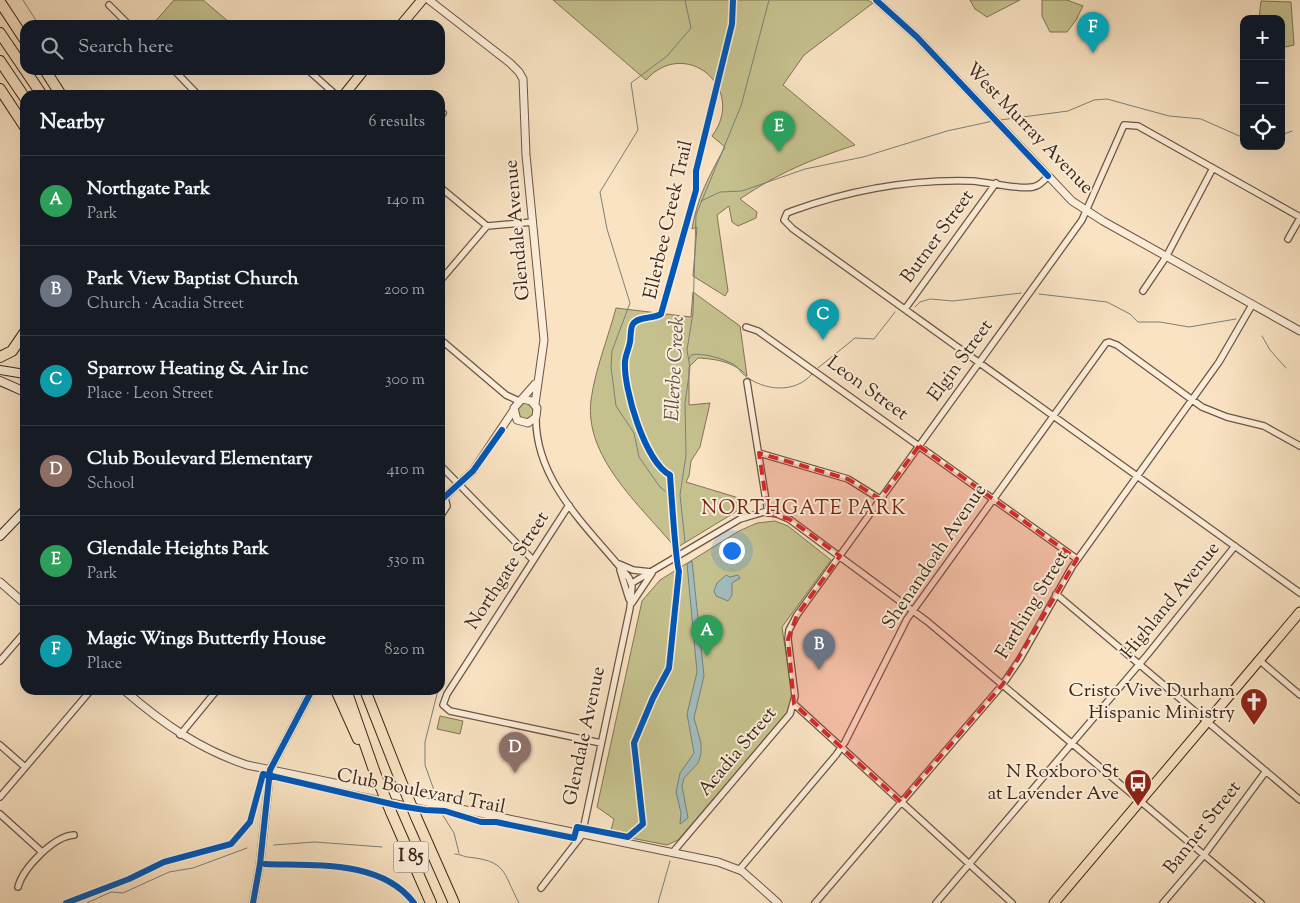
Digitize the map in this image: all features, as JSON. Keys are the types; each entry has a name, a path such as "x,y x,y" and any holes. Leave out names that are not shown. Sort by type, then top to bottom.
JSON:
{"highway":[{"path":"0,2 20,32"},
{"path":"0,33 20,63"},
{"path":"0,61 20,91"},
{"path":"28,75 39,90"},
{"path":"48,75 59,90"},
{"path":"0,89 20,119"},
{"path":"0,357 12,351 20,339"},
{"path":"338,695 349,722 369,759"},
{"name":"I 85","path":"348,695 375,774 431,903"},
{"name":"I 85","path":"367,695 400,779 454,903"}],"main road":[{"path":"406,20 422,0"},
{"path":"348,90 360,75"},
{"path":"0,370 20,373"},
{"path":"0,381 20,390"},
{"path":"0,536 20,515"},
{"path":"1054,903 1300,612"}],"street":[{"name":"Glendale Avenue","path":"430,0 510,63 522,76 544,340 535,404"},
{"name":"West Murray Avenue","path":"876,0 917,37 1072,201 1166,257 1300,331"},
{"path":"109,5 124,20"},
{"path":"179,75 193,90"},
{"path":"314,75 330,90"},
{"name":"Elgin Street","path":"789,630 797,615 1087,211 1124,125 1138,126 1213,168"},
{"path":"1143,291 1166,257 1213,168 1300,218 1288,239"},
{"path":"1048,176 1039,185 1031,188 996,183 925,182 858,191 792,211 787,213 784,220 793,229 1300,593"},
{"name":"Butner Street","path":"905,309 996,183"},
{"path":"445,191 487,226"},
{"path":"445,275 487,226 533,222"},
{"name":"Farthing Street","path":"816,903 1003,684 1020,659 1077,559 1219,362 1252,306"},
{"name":"Leon Street","path":"746,327 758,331 1077,559"},
{"path":"445,343 506,395 514,410 515,418 524,423"},
{"name":"Shenandoah Avenue","path":"739,870 842,748 913,610 1100,349 1106,343 1113,343 1192,400"},
{"name":"Glendale Avenue","path":"521,400 537,381"},
{"path":"747,382 768,513"},
{"path":"502,430 536,417 538,411 535,404 529,400 521,400 506,395"},
{"path":"445,497 459,486 473,471 521,400"},
{"path":"1192,400 1202,407 1227,417 1264,426 1300,446"},
{"name":"Glendale Avenue","path":"536,417 538,437 550,475 569,505 632,583 630,608 582,835 541,888"},
{"name":"Glendale Avenue","path":"524,423 538,437"},
{"path":"758,453 848,479 880,500"},
{"path":"445,471 533,560"},
{"name":"Northgate Street","path":"569,505 447,694 443,705 450,711 601,743"},
{"path":"632,583 740,518 757,513 768,513 789,519 913,610 1261,903"},
{"name":"Highland Avenue","path":"936,903 1139,664 1235,546"},
{"name":"Glendale Avenue","path":"617,563 625,582 630,608"},
{"path":"617,563 634,570 653,572"},
{"name":"Glendale Avenue","path":"630,608 653,572"},
{"path":"0,582 20,600"},
{"path":"1056,594 1300,800"},
{"name":"Acadia Street","path":"673,852 786,719 794,704 795,691 789,648 789,630"},
{"path":"0,661 20,638"},
{"path":"1259,660 1300,694"},
{"path":"0,796 87,695"},
{"path":"130,695 180,735 227,758 270,770 718,862 739,870 778,903"},
{"path":"180,735 213,695"},
{"path":"252,903 260,864 270,770 309,695"},
{"path":"794,704 1012,903"},
{"path":"0,745 25,767"},
{"name":"Banner Street","path":"1163,903 1204,855 1266,772"},
{"path":"0,814 42,852"},
{"path":"18,887 22,876 42,852 64,837 74,834"}],"highlighted area":[{"path":"919,446 1077,559 1003,684 901,802 794,704 788,639 797,615 840,556 789,519 768,513 759,453 848,479 880,499"}],"shaded area":[{"path":"174,0 203,0 227,20 156,20"},
{"path":"553,0 867,0 873,3 804,55 783,85 855,145 796,168 769,181 740,199 757,212 756,218 738,226 732,222 729,206 717,215 728,291 725,296 693,276 697,227 692,229 694,218 705,186 725,147 712,136 721,118 722,101 717,86 707,74 694,66 678,63 662,68 646,80"},
{"path":"970,0 1020,0 987,17 975,9"},
{"path":"1042,0 1067,0 1083,6 1067,32 1050,32 1042,16"},
{"path":"1261,1 1291,2 1294,45 1285,47 1285,15 1259,15"},
{"name":"NORTHGATE PARK","path":"693,292 740,326 747,376 731,364 712,359 698,358 689,367 689,405 710,403 700,447 691,461 689,476 686,482 752,502 673,550 673,545 630,496 605,460 596,441 591,421 591,400 616,308 691,317"},
{"path":"522,402 532,403 535,413 529,420 520,420 515,409"},
{"name":"NORTHGATE PARK","path":"775,521 788,526 831,560 782,627 792,694 789,711 678,840 667,845 610,834 614,819 597,807 642,601 660,580 739,531 757,523"},
{"path":"440,716 463,721 460,734 437,729"}],"water":[{"path":"692,561 704,676 694,718 701,743 701,754 698,763 684,778 682,786 688,818 680,824 681,813 676,792 680,773 694,753 687,714 697,672 687,564"},
{"path":"726,575 730,577 738,575 740,578 732,583 732,595 728,601 716,596 714,591 717,583"}],"waterway":[{"path":"23,0 36,20"},
{"path":"665,491 660,487 639,457 634,433 616,406 611,367 612,351 630,303 607,229 600,192 638,130 631,83 667,56 691,28 685,0"},
{"name":"Ellerbe Creek","path":"685,542 680,495 686,455 685,403 690,368 687,350 693,313 696,215 741,106 769,0"},
{"path":"1000,120 1068,111 1094,100 1107,99 1169,116 1201,119 1240,136"},
{"path":"701,201 720,192 742,191 805,169 863,157 947,131 993,121"},
{"path":"1285,134 1292,131"},
{"path":"915,307 920,302 930,299 953,301 1021,293"},
{"path":"1039,294 1107,302 1130,314 1138,322 1160,322 1189,327 1236,319"},
{"path":"818,368 855,338 874,339 895,312"},
{"path":"1262,336 1270,350 1286,368"},
{"path":"689,359 691,355 696,354 718,358 735,365 752,380 770,387 779,388 797,385 812,374"},
{"path":"435,793 425,765 425,742 437,695"},
{"path":"442,814 454,833 459,853"},
{"path":"274,845 315,842 382,847"},
{"path":"87,903 111,892 123,893 169,872 193,868 247,848"},
{"path":"455,854 490,861 497,865 506,875 519,903"},
{"name":"Ellerbe Creek","path":"658,903 670,861"}],"cycle path":[{"name":"Ellerbee Creek Trail","path":"66,903 129,879 164,862 231,844 250,822 263,774 400,806 445,811 481,822 496,822 574,838 577,827 628,837 643,824 634,743 653,698 669,668 679,571 670,475 652,456 637,423 625,373 625,361 630,344 631,330 635,321 661,314 696,190 696,171 732,24 733,0"},
{"path":"876,0 917,37 1048,176"},
{"path":"445,496 473,471 502,430"},
{"path":"253,903 260,864 270,770 309,695"},
{"path":"265,864 325,866 365,872 384,879 400,889 414,903"}],"place":[{"name":"Magic Wings Butterfly House","path":"1093,53"},
{"name":"Glendale Heights Park","path":"779,152"},
{"name":"Sparrow Heating & Air Inc","path":"823,340"},
{"name":"Northgate Park","path":"707,656"},
{"name":"Park View Baptist Church","path":"819,670"},
{"name":"Cristo Vive Durham Hispanic Ministry","path":"1254,726"},
{"name":"Club Boulevard Elementary","path":"515,773"},
{"name":"N Roxboro St at Lavender Ave","path":"1138,807"}],"district":[{"name":"NORTHGATE PARK","path":"804,509"}]}
